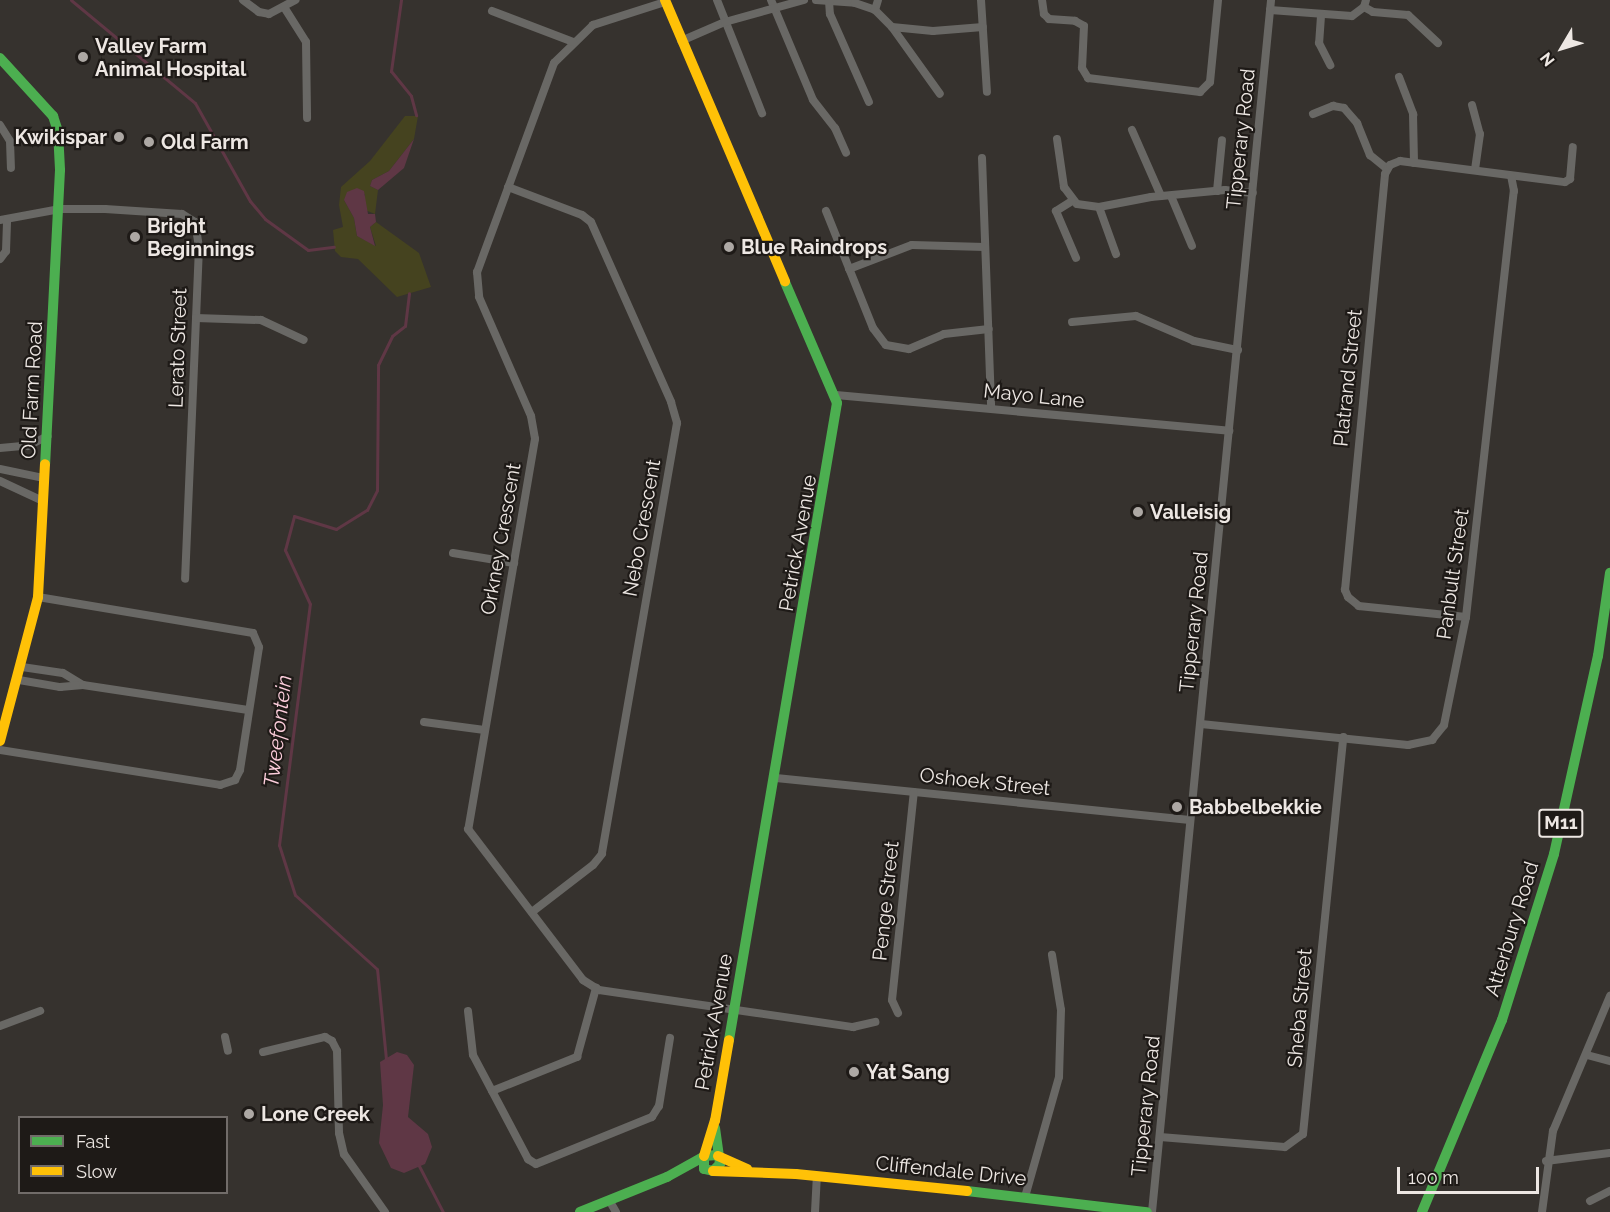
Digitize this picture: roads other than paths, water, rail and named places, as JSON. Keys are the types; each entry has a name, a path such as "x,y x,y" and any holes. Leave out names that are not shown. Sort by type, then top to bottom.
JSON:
{"street":[{"path":"243,0 264,14 284,7 294,0"},
{"path":"717,0 762,113"},
{"path":"681,41 772,3 804,0"},
{"path":"816,0 874,10 892,27 940,94"},
{"path":"874,10 878,0"},
{"path":"981,0 987,92"},
{"path":"1042,0 1044,14 1049,19 1078,21 1084,26 1082,68 1088,78 1200,92 1210,82 1218,0"},
{"name":"Tipperary Road","path":"1152,1212 1271,0"},
{"name":"Petrick Avenue","path":"665,1 836,395 833,442 776,778 715,1121 703,1156"},
{"name":"Orkney Crescent","path":"596,988 583,980 468,829 535,431 475,280 551,68 573,42 607,18 665,1"},
{"path":"829,1 830,14 868,102"},
{"path":"772,3 813,100 830,121 846,153"},
{"path":"1270,10 1321,16 1352,16 1365,4 1373,12 1408,15 1438,43"},
{"path":"284,7 306,42 306,118"},
{"path":"492,11 573,42"},
{"path":"1321,16 1319,43 1330,65"},
{"path":"892,27 933,31 983,27"},
{"name":"Old Farm Road","path":"0,58 45,103 56,123 60,209 38,597 19,680 0,741"},
{"path":"1399,78 1412,104 1414,162"},
{"path":"1313,114 1333,105 1344,108 1358,123 1370,156 1387,169 1400,161 1568,181 1573,147"},
{"path":"1472,105 1480,134 1475,169"},
{"path":"0,125 10,141 11,168"},
{"path":"1132,130 1161,196"},
{"path":"1057,140 1064,188 1072,201"},
{"path":"1217,191 1222,140"},
{"path":"982,158 991,408"},
{"name":"Platrand Street","path":"1387,169 1345,590 1348,597 1359,606 1466,617"},
{"name":"Panbult Street","path":"1201,724 1408,745 1425,744 1438,735 1444,725 1466,617 1514,191 1511,176"},
{"name":"Nebo Crescent","path":"508,187 582,214 591,222 671,402 676,423 602,854 593,865 532,912"},
{"path":"1076,258 1056,211 1072,201 1099,207 1161,196 1217,191 1253,193"},
{"path":"1171,196 1192,246"},
{"path":"1099,207 1116,254"},
{"path":"0,259 6,251 4,220 60,209"},
{"name":"Lerato Street","path":"60,209 171,213 189,217 199,236 185,579"},
{"path":"826,211 873,328 892,348 909,348 944,334 989,329"},
{"path":"849,269 912,245 985,247"},
{"path":"1072,322 1136,316 1194,341 1238,350"},
{"path":"196,318 261,320 304,340"},
{"name":"Mayo Lane","path":"836,395 1229,431"},
{"path":"46,457 28,446 48,436"},
{"path":"0,448 25,446"},
{"path":"0,469 44,478"},
{"path":"0,482 43,501"},
{"path":"453,553 514,563"},
{"name":"Atterbury Road","path":"1422,1212 1502,1020 1554,854 1598,656 1610,573"},
{"path":"0,750 228,785 240,770 259,647 253,633 38,597"},
{"path":"22,667 63,673 83,685"},
{"path":"19,680 60,687 83,685 248,710"},
{"path":"423,722 484,730"},
{"name":"Sheba Street","path":"1160,1137 1285,1147 1303,1134 1343,737"},
{"name":"Oshoek Street","path":"776,778 1190,820"},
{"name":"Penge Street","path":"898,1013 892,1000 914,792"},
{"path":"1024,1197 1059,1077 1061,1010 1052,955"},
{"path":"492,1091 577,1057 596,988 853,1027 874,1022"},
{"path":"1542,1212 1546,1161 1553,1131 1610,996"},
{"path":"0,1026 40,1011"},
{"path":"468,1011 470,1046 528,1159 540,1163 656,1113 670,1038"},
{"path":"225,1037 228,1051"},
{"path":"263,1052 322,1037 330,1039 337,1051 339,1133 344,1154 385,1212"},
{"path":"1587,1055 1610,1061"},
{"name":"Petrick Avenue","path":"715,1121 718,1156"},
{"path":"1546,1161 1610,1153"},
{"path":"703,1156 718,1156 719,1166 709,1171 702,1164 703,1156"},
{"name":"Cliffendale Drive","path":"580,1212 667,1177 703,1156"},
{"name":"Cliffendale Drive","path":"718,1156 750,1171"},
{"name":"Cliffendale Drive","path":"667,1177 709,1171 750,1171 1024,1197 1147,1212"},
{"path":"815,1212 817,1176"},
{"path":"1590,1201 1610,1191"},
{"path":"609,1200 616,1212"}],"waterway":[{"path":"71,0 195,103 250,201 265,219 308,250 334,247"},
{"name":"Tweefontein","path":"401,0 391,71 411,96 416,115"},
{"name":"Tweefontein","path":"386,1059 377,969 295,895 279,845 310,604 285,550 294,516 336,529 367,510 377,490 378,365 392,336 405,326 409,293"},
{"name":"Tweefontein","path":"418,1164 443,1212"}],"place":[{"name":"Valley Farm Animal Hospital","path":"83,57"},
{"name":"Kwikispar","path":"119,137"},
{"name":"Old Farm","path":"149,142"},
{"name":"Bright Beginnings","path":"135,237"},
{"name":"Blue Raindrops","path":"729,247"},
{"name":"Valleisig","path":"1138,512"},
{"name":"Babbelbekkie","path":"1177,807"},
{"name":"Yat Sang","path":"854,1072"},
{"name":"Lone Creek","path":"249,1114"}]}
